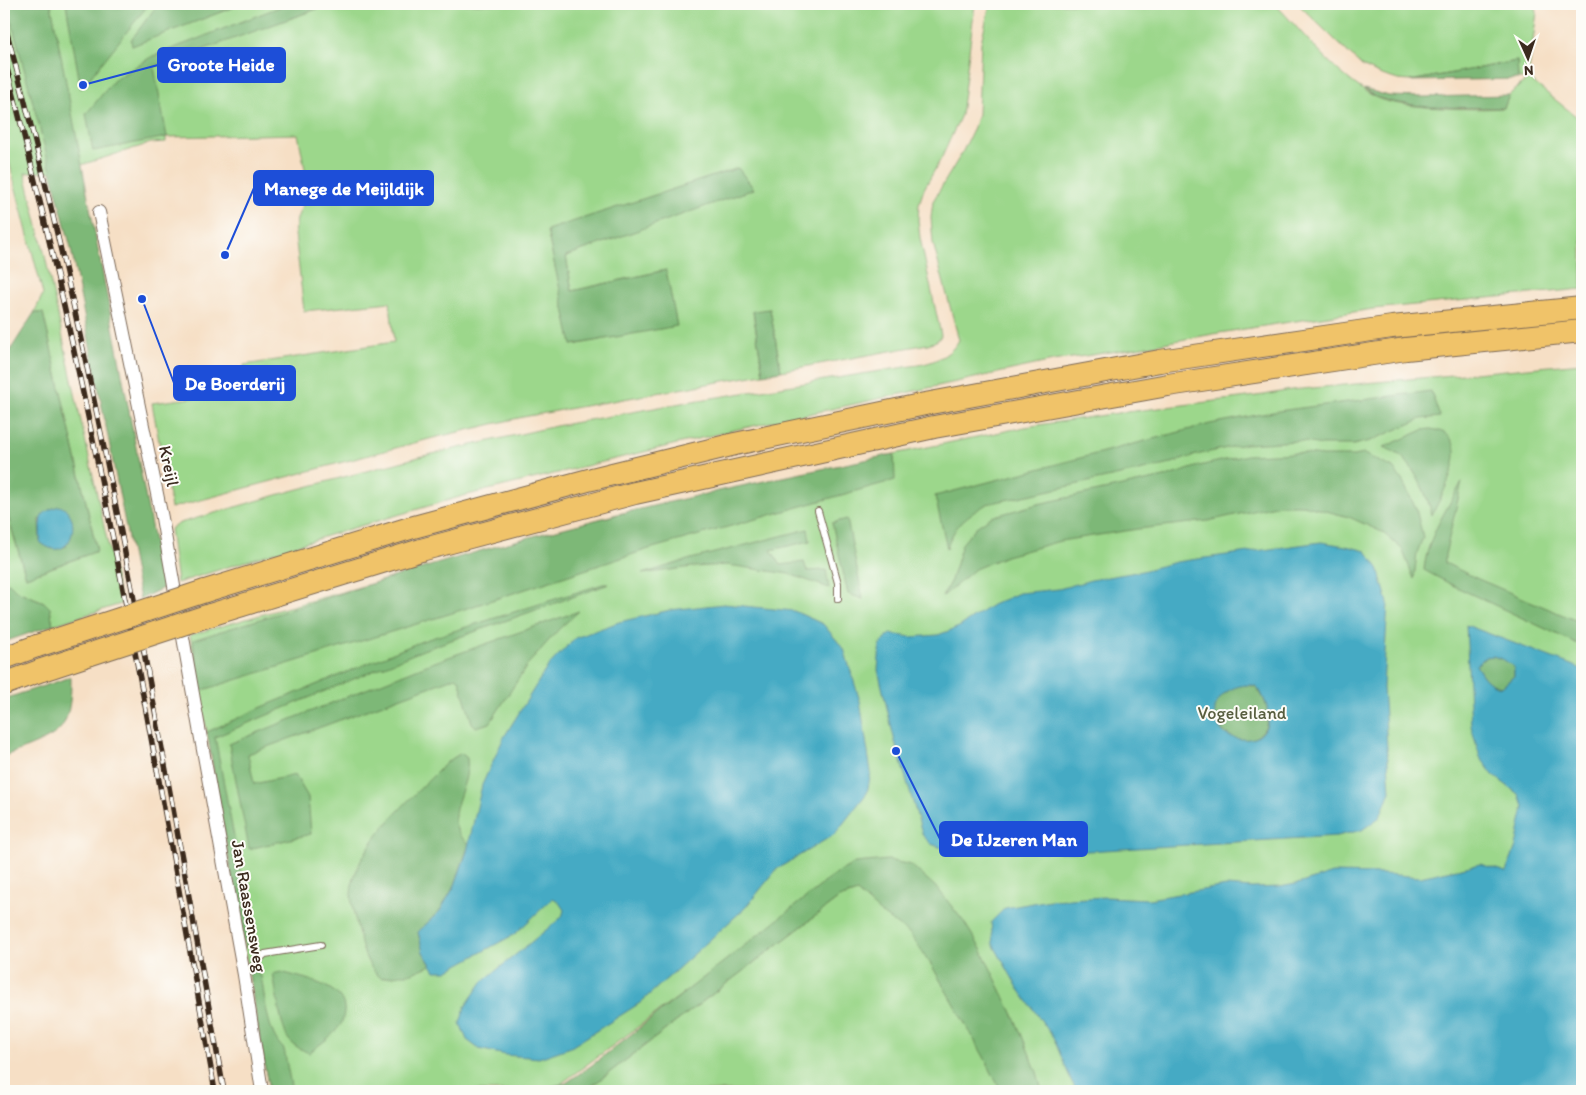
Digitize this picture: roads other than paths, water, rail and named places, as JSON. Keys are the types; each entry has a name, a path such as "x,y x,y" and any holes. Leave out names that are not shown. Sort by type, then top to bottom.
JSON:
{"highway":[{"path":"4,658 205,591 410,528 592,478 735,444 925,404 1160,360 1392,327 1582,308"},
{"path":"4,684 210,615 420,550 635,493 934,427 1168,384 1387,352 1582,331"}],"street":[{"name":"Kreijl","path":"99,212 162,518 198,728"},
{"name":"Jan Raassensweg","path":"198,728 244,975 262,1091"}],"lane":[{"path":"818,511 838,583 838,600"},
{"path":"244,975 265,954 321,945"}],"water":[{"path":"59,506 67,510 72,518 73,527 67,544 60,549 51,548 40,542 40,523 43,515"},
{"path":"1321,542 1366,551 1378,568 1388,603 1383,687 1390,791 1380,817 1362,830 1337,836 1071,852 951,851 931,844 923,836 894,738 878,670 880,645 890,634 911,637 938,635 959,627 992,605 1019,593 1059,589 1091,580 1142,571 1176,562","holes":["1249,685 1257,687 1264,699 1268,714 1266,728 1257,737 1250,739 1229,736 1217,724 1215,708 1218,701 1230,690 1239,686"]},
{"path":"724,604 794,611 823,624 844,649 860,701 871,772 867,793 835,834 777,869 746,907 640,1003 571,1047 539,1058 505,1055 479,1049 467,1040 460,1023 465,1007 482,982 562,917 564,910 558,901 553,898 515,934 447,971 435,971 423,952 418,932 440,911 455,885 467,851 482,785 504,737 548,666 575,638 619,622 670,610"},
{"path":"1466,625 1582,669 1582,1087 1569,1091 1077,1091 1053,1037 1018,988 993,944 991,922 1005,908 1050,900 1105,897 1149,899 1226,886 1252,888 1280,887 1333,873 1420,877 1480,864 1506,872 1516,846 1524,806 1518,794 1493,775 1480,757 1471,726","holes":["1493,656 1504,660 1514,667 1514,676 1502,687 1486,680 1476,665 1486,657"]}],"railway":[{"path":"4,22 38,154 98,420 151,688 224,1091"},
{"path":"4,57 36,185 94,443 120,572 215,1091"}],"place":[{"name":"Groote Heide","path":"83,85"},
{"name":"Manege de Meijldijk","path":"225,255"},
{"name":"De Boerderij","path":"142,299"},
{"name":"De IJzeren Man","path":"896,751"}],"park label":[{"name":"Vogeleiland","path":"1242,713"}]}
